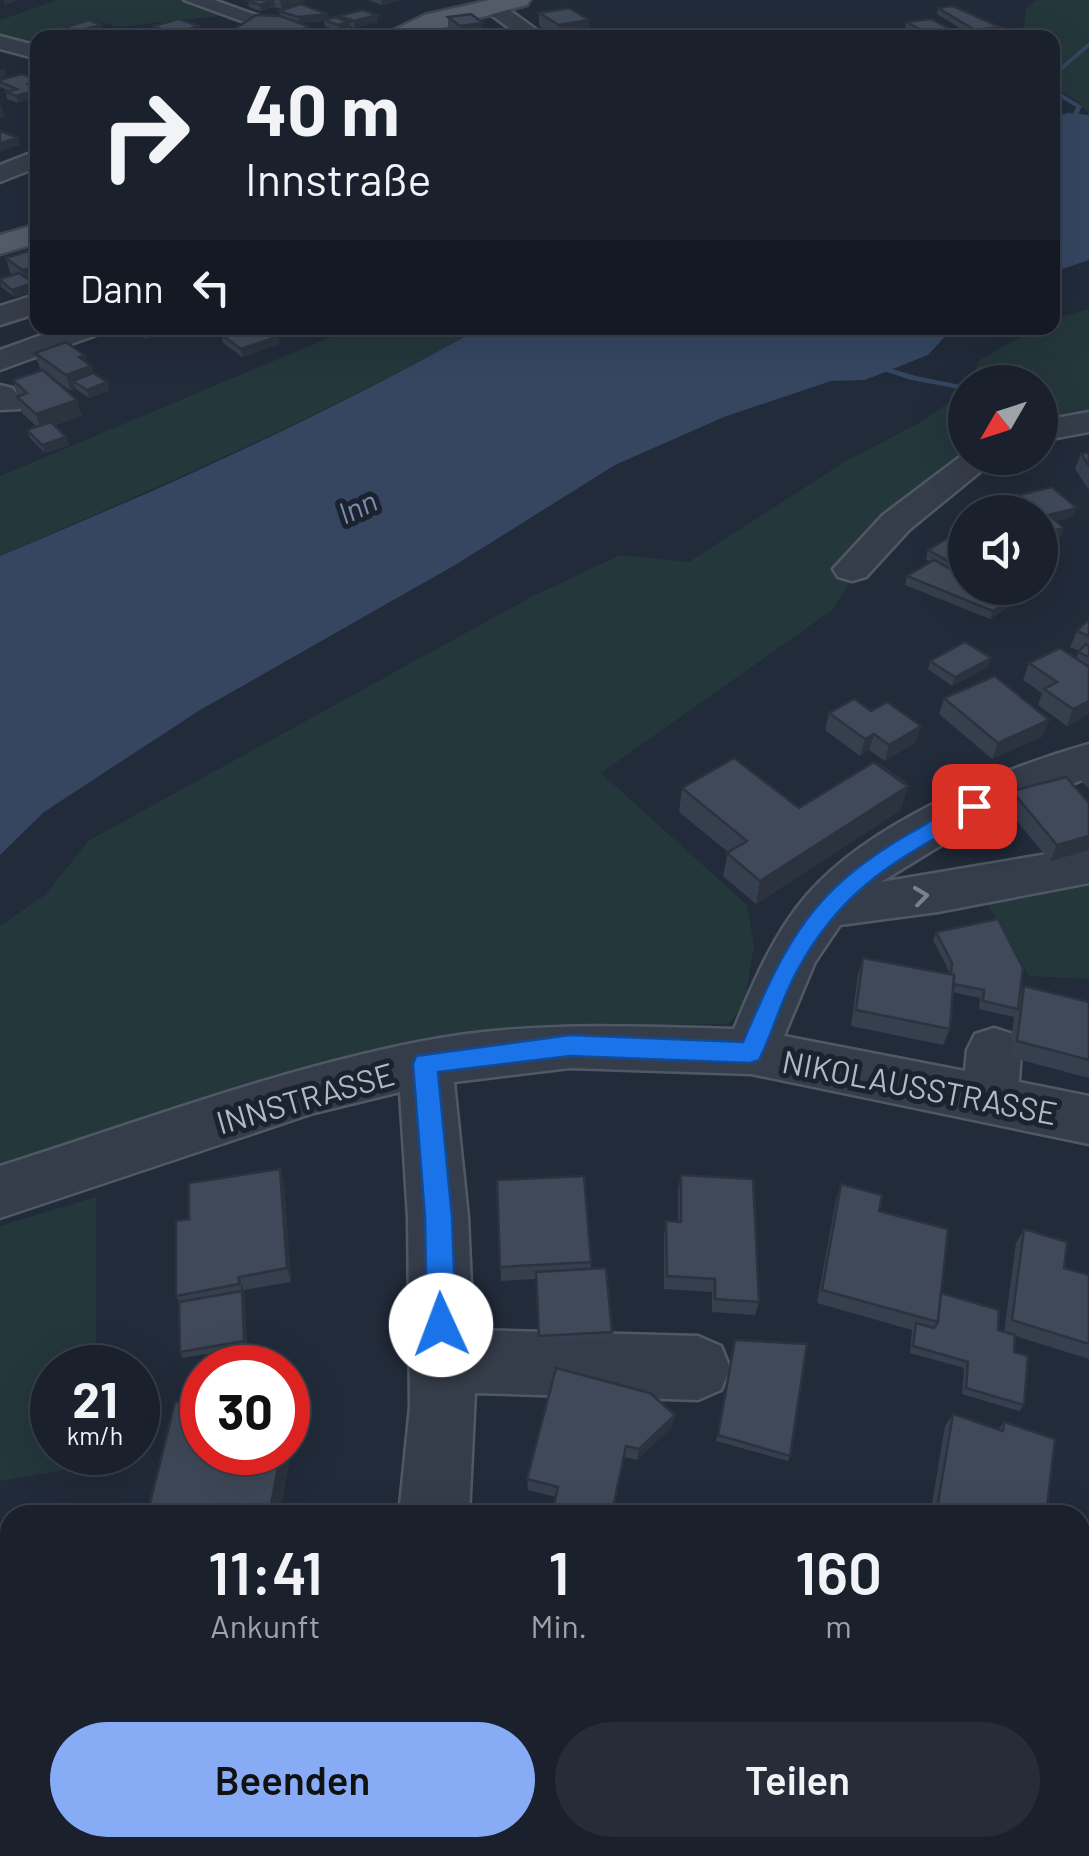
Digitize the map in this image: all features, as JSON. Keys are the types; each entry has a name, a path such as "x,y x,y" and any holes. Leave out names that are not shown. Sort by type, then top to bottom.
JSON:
{"main road":[{"path":"415,30 519,0"},
{"path":"408,30 433,20 519,0"},
{"path":"0,245 30,236"}],"street":[{"path":"194,0 289,30"},
{"path":"494,8 526,30"},
{"path":"257,30 272,24"},
{"path":"0,42 30,50"},
{"path":"0,174 30,161"},
{"path":"0,316 30,306"},
{"path":"0,361 69,335"},
{"path":"1058,428 1089,422"},
{"path":"873,562 905,512 966,475"},
{"path":"750,1052 784,972 824,908 879,861 940,822 1089,760"},
{"path":"824,908 938,894 1089,865"},
{"name":"INNSTRASSE","path":"0,1192 314,1090 425,1064 570,1046 750,1052"},
{"name":"NIKOLAUSSTRASSE","path":"750,1052 992,1075 1089,1120"},
{"path":"425,1064 438,1217 444,1407 435,1505"},
{"path":"442,1361 698,1368"}],"green space":[{"path":"58,0 182,0 228,15 119,27 100,22 69,30 30,30 30,42 25,45 0,38 0,20"},
{"path":"1036,0 1089,0 1089,114 1078,101 1060,92 1060,30 1023,30 1026,9"},
{"path":"1089,309 1089,418 1058,422 1058,365 978,365 1024,335 1060,335 1060,317"},
{"path":"335,335 467,335 303,420 0,556 0,476"},
{"path":"948,403 948,469 905,503 831,611 601,773 747,905 754,945 744,1006 728,1024 533,1027 381,1058 0,1170 0,926 46,894 88,841 531,597 620,555 689,562 846,461 921,422"},
{"path":"1089,879 1089,979 1029,976 987,903"},
{"path":"96,1197 96,1345 30,1345 30,1475 34,1475 0,1481 0,1226"}],"water":[{"path":"1060,115 1089,115 1089,260 1060,270"},
{"name":"Inn","path":"467,335 947,335 928,355 865,380 831,381 724,417 615,465 455,565 200,710 44,812 0,855 0,556 244,449"}],"building":[{"path":"274,0 260,5 248,1"},
{"path":"301,4 328,14 298,17 279,11"},
{"path":"953,6 1000,27 975,30 938,8"},
{"path":"569,8 589,20 559,25 539,13"},
{"path":"362,10 377,15 354,21 339,16"},
{"path":"471,14 483,23 460,26 448,17"},
{"path":"256,15 280,16 308,26 302,30 233,30"},
{"path":"335,17 349,22 338,25 324,20"},
{"path":"179,19 199,26 163,30 153,26"},
{"path":"931,19 952,30 921,30 906,22"},
{"path":"89,20 101,25 89,28 94,30 56,30"},
{"path":"22,74 30,77 30,92 16,96 6,92 17,89 0,80"},
{"path":"0,131 18,138 0,143"},
{"path":"30,250 30,268 22,270 6,258"},
{"path":"19,273 30,284 12,290 0,279"},
{"path":"222,335 279,336 241,349"},
{"path":"66,342 85,355 79,357 91,366 66,375 35,353"},
{"path":"43,370 77,400 36,414 17,397 27,393 13,380"},
{"path":"93,373 107,382 87,390 73,381"},
{"path":"51,422 66,437 42,445 27,430"},
{"path":"1052,487 1077,508 1058,513 1058,495 1019,495"},
{"path":"948,538 948,561 928,550"},
{"path":"934,560 948,568 948,593 907,576"},
{"path":"978,605 1002,605 993,611"},
{"path":"1089,619 1089,636 1077,631"},
{"path":"965,642 991,658 955,677 930,661"},
{"path":"1086,644 1089,646 1089,657 1078,652"},
{"path":"1060,648 1089,667 1089,701 1073,709 1044,689 1057,682 1029,663"},
{"path":"995,676 1049,720 998,743 944,698"},
{"path":"854,699 871,711 887,702 921,726 889,745 874,734 865,739 829,713"},
{"path":"734,758 799,808 874,762 908,786 760,881 727,853 747,841 682,788"},
{"path":"1066,777 1089,803 1089,836 1057,845 1012,791"},
{"path":"998,919 1023,968 1018,1009 983,1001 984,990 953,984 952,963 936,932"},
{"path":"863,958 954,975 950,1029 856,1010"},
{"path":"1024,986 1089,1002 1089,1060 1017,1041"},
{"path":"280,1169 287,1268 239,1277 239,1284 176,1296 176,1221 189,1219 189,1183"},
{"path":"681,1175 753,1179 759,1302 715,1299 715,1279 667,1276 666,1221 681,1222"},
{"path":"584,1176 591,1262 500,1267 497,1180"},
{"path":"841,1184 882,1195 879,1211 948,1229 938,1322 822,1290"},
{"path":"1024,1229 1067,1242 1064,1268 1089,1275 1089,1344 1012,1320"},
{"path":"606,1268 612,1332 539,1336 536,1272"},
{"path":"242,1291 244,1341 180,1345 180,1352 179,1302"},
{"path":"941,1293 999,1310 998,1330 1015,1335 1014,1352 1028,1356 1024,1405 966,1388 968,1362 913,1346 916,1323 934,1328 938,1322"},
{"path":"735,1340 807,1344 790,1456 718,1435"},
{"path":"556,1368 650,1393 675,1415 639,1449 626,1446 614,1503 622,1505 554,1505 558,1487 527,1479"},
{"path":"175,1402 180,1402 180,1475 277,1475 271,1505 149,1505"},
{"path":"953,1414 1003,1431 1004,1422 1055,1439 1047,1505 938,1505"}],"waterway":[{"path":"1060,70 1089,44"},
{"path":"1060,95 1079,106 1071,125"},
{"path":"875,365 948,385"}],"route":[{"path":"441,1325 438,1217 425,1064 570,1046 750,1052 784,972 824,908 879,861 940,822 974,806"}]}
